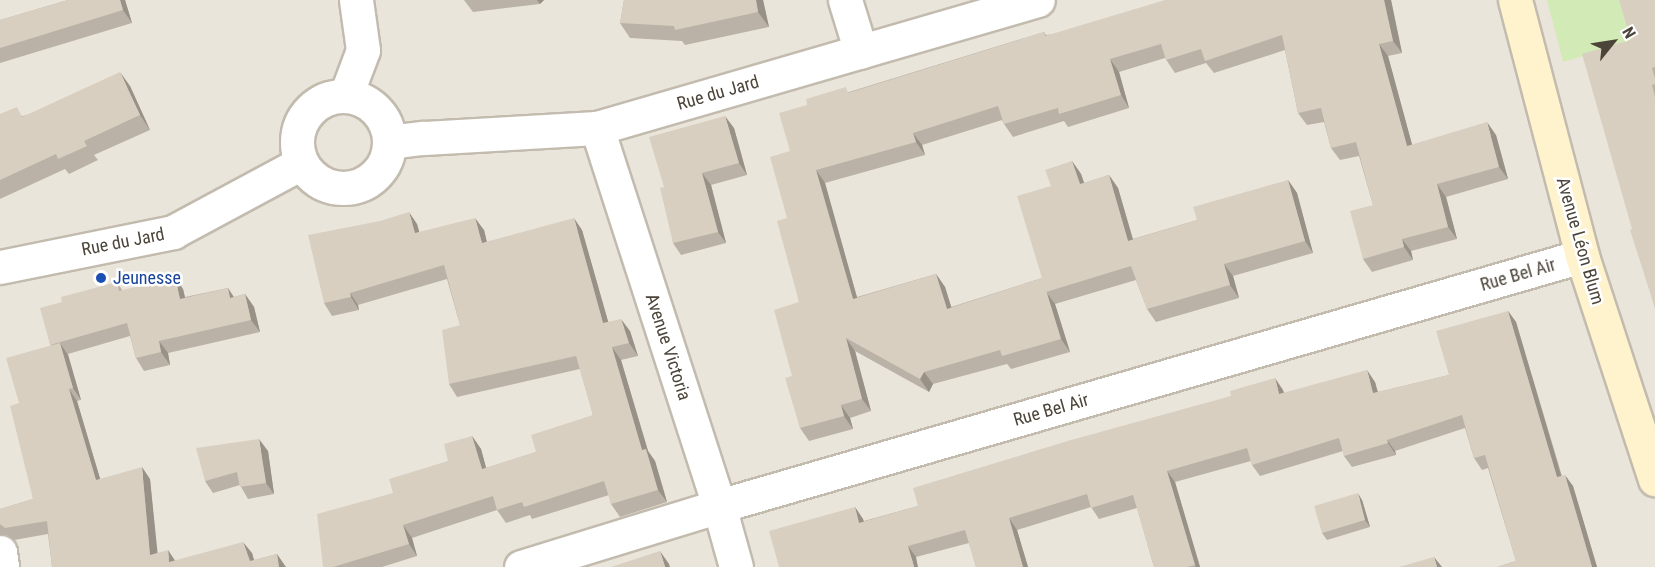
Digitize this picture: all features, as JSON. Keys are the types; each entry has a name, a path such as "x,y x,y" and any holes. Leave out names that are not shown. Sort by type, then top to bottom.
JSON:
{"street":[{"path":"346,96 363,50 356,0"},
{"path":"845,0 861,52"},
{"name":"Rue du Jard","path":"389,142 597,128 1038,0"},
{"name":"Avenue Léon Blum","path":"1515,0 1582,256 1655,479"},
{"path":"346,96 372,106 381,116 389,142 386,157 379,171 368,181 353,187 338,188 323,184 310,175 301,163 297,150 297,135 308,111 319,102 346,96"},
{"name":"Avenue Victoria","path":"597,128 719,506 736,567"},
{"name":"Rue du Jard","path":"0,267 173,232 301,163"},
{"name":"Rue Bel Air","path":"521,567 719,506 1582,256"},
{"path":"0,552 2,567"}],"shaded area":[{"path":"0,0 1655,0 1655,567 0,567"}],"green space":[{"path":"1547,0 1655,0 1655,35 1563,62"}],"building":[{"path":"68,0 120,0 123,10 0,48 0,20"},
{"path":"624,0 756,0 758,12 675,30 674,26 620,23"},
{"path":"1165,0 1384,0 1393,41 1379,44 1407,146 1487,122 1499,167 1437,184 1448,227 1402,239 1404,247 1363,259 1350,211 1373,205 1356,142 1331,148 1321,108 1298,113 1282,35 1205,61 1201,49 1166,60 1161,44 1110,59 1121,95 1059,114 1058,108 1004,124 998,106 913,133 916,142 816,170 853,299 936,274 947,309 1042,278 1017,196 1051,186 1045,170 1072,161 1080,184 1109,175 1128,241 1197,220 1193,207 1288,180 1305,241 1224,264 1230,285 1147,309 1131,266 1047,292 1061,339 1002,356 1000,350 924,372 920,379 846,338 862,399 841,405 844,416 800,428 785,378 792,376 774,310 799,302 777,221 787,218 770,157 790,151 779,113 807,105 806,99 846,87 848,93 1044,32 1045,36"},
{"path":"1619,0 1655,0 1655,67 1652,68 1655,84 1652,85 1655,97 1655,308 1630,230 1632,229 1582,54 1631,40"},
{"path":"120,72 140,115 84,141 87,146 58,159 56,154 0,180 0,114 17,107 22,117"},
{"path":"725,116 739,163 702,173 718,232 673,243 660,188 664,187 649,137"},
{"path":"409,212 415,233 475,218 482,243 574,218 603,323 621,319 629,343 612,347 642,450 646,449 658,490 611,504 604,481 524,507 522,502 497,510 493,496 403,525 409,544 333,567 323,567 317,514 393,493 389,479 448,461 444,444 472,436 482,469 536,452 531,435 593,415 576,356 449,384 442,330 460,325 444,265 350,293 351,297 324,303 308,235 380,221"},
{"path":"175,277 180,299 228,288 230,298 245,294 251,320 159,341 161,352 136,358 127,323 50,345 40,308 62,302 61,297 117,282 119,291"},
{"path":"1508,311 1557,477 1565,475 1592,567 1497,567 1516,561 1485,455 1474,458 1462,415 1387,440 1388,443 1344,456 1339,438 1252,465 1247,448 1167,471 1195,565 1187,567 1154,567 1133,495 1091,508 1087,494 1009,518 1023,567 976,567 965,530 908,546 914,567 779,567 769,531 855,507 859,523 918,506 913,488 1071,440 1231,396 1230,391 1275,378 1279,394 1367,370 1373,393 1449,375 1436,331"},
{"path":"60,343 73,388 69,389 96,480 142,467 150,555 168,550 169,562 243,542 250,561 277,554 279,567 52,567 47,521 5,528 0,524 0,509 33,499 10,406 19,403 6,358"},
{"path":"259,439 266,483 240,487 237,472 205,481 196,448"},
{"path":"1358,493 1365,520 1322,533 1314,506"},
{"path":"660,551 665,567 611,567"},
{"path":"1434,557 1437,567 1399,567"}],"place":[{"name":"Jeunesse","path":"101,278"}]}
